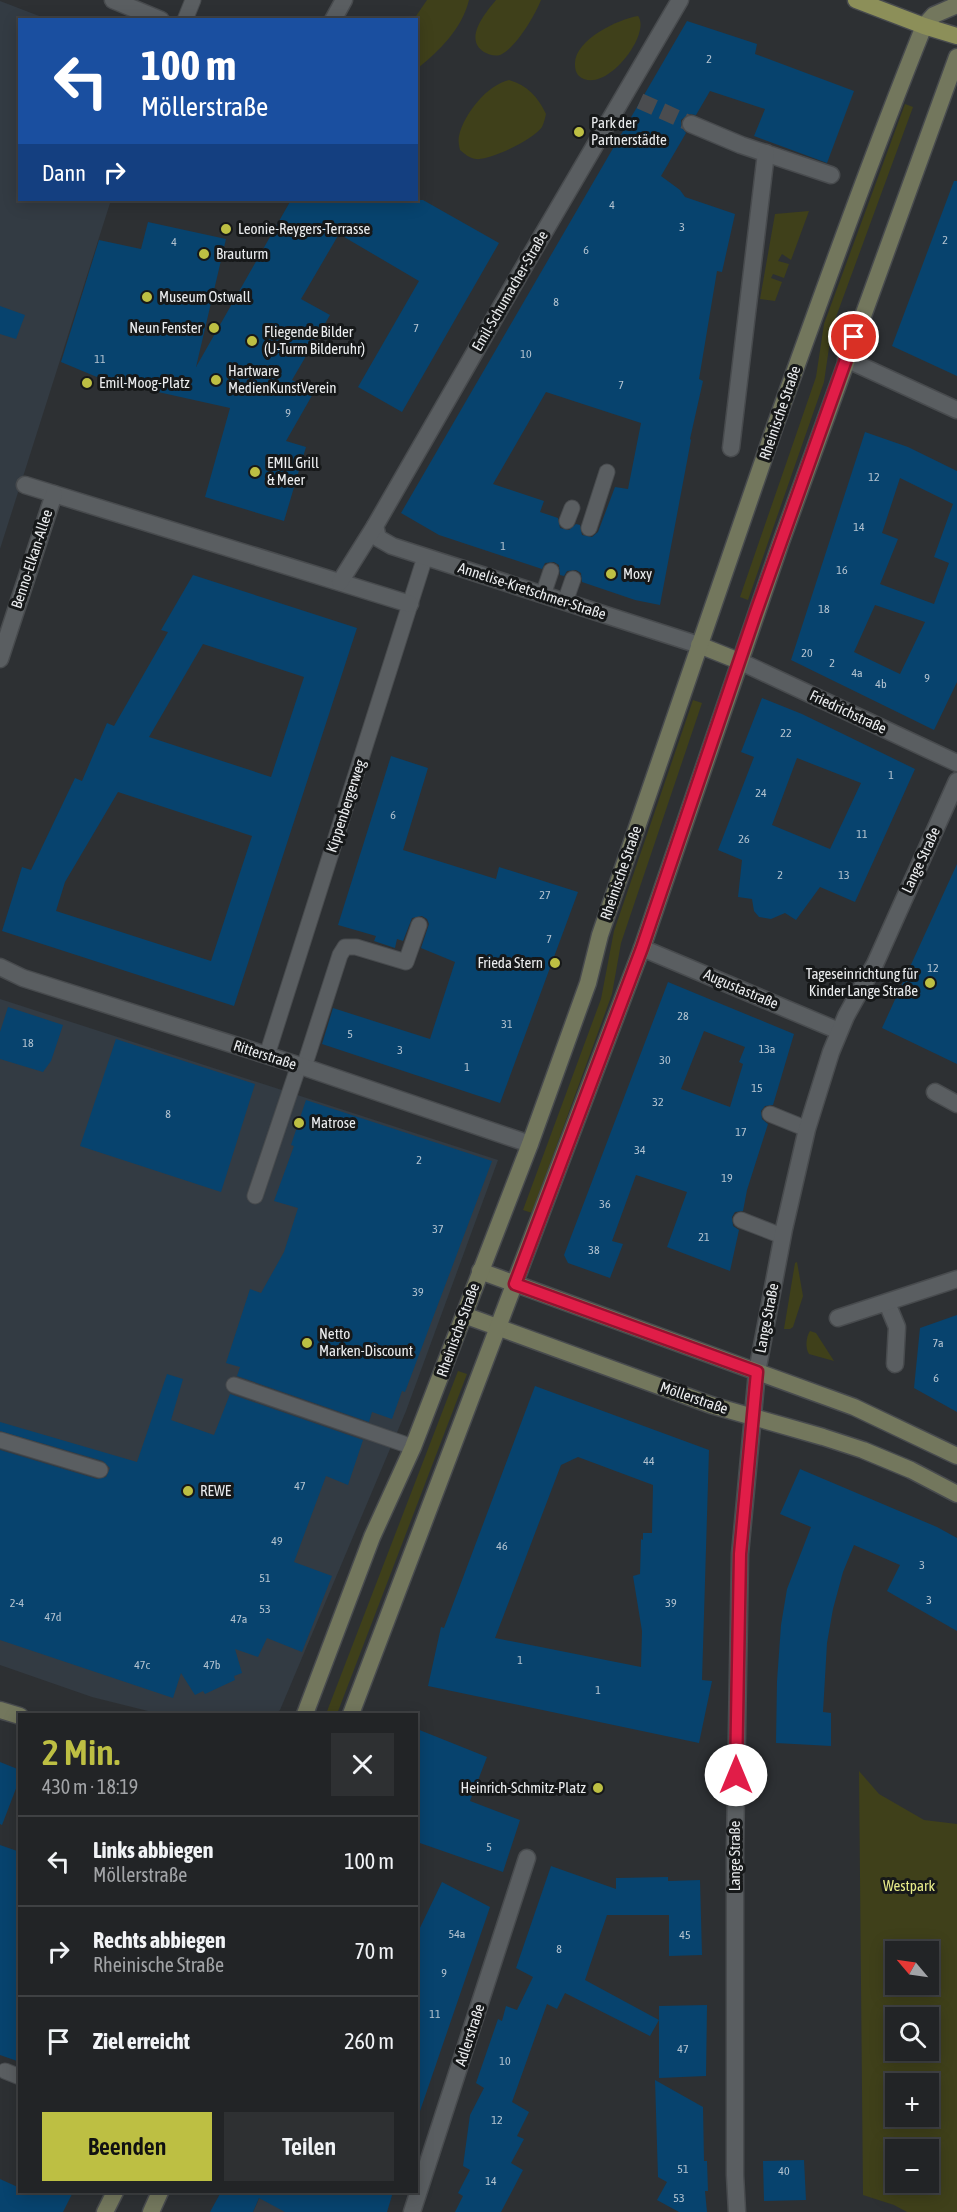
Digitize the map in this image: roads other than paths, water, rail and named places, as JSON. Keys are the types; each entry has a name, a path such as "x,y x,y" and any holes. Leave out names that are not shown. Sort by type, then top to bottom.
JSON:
{"main road":[{"path":"855,0 957,36"},
{"path":"924,26 934,15 957,5"},
{"name":"Rheinische Straße","path":"305,1713 372,1537 413,1447 530,1144 588,983 600,935 832,264 924,26"},
{"path":"351,1713 642,948 739,661 846,359 957,57"},
{"path":"699,645 739,661"},
{"path":"480,1271 854,1407 957,1456"},
{"name":"Möllerstraße","path":"464,1315 711,1405 863,1450 911,1470 957,1494"},
{"path":"0,1710 18,1715"},
{"path":"105,2212 114,2193"},
{"path":"151,2212 160,2193"}],"street":[{"path":"113,0 156,18"},
{"path":"334,18 344,0"},
{"name":"Emil-Schumacher-Straße","path":"340,582 375,526 680,0"},
{"path":"624,94 640,101"},
{"path":"691,124 741,145 766,153 797,158 831,175"},
{"path":"731,448 766,153"},
{"path":"846,359 957,410"},
{"path":"25,485 410,604"},
{"name":"Benno-Elkan-Allee","path":"0,659 54,494"},
{"name":"Annelise-Kretschmer-Straße","path":"375,526 378,538 392,546 699,645"},
{"name":"Friedrichstraße","path":"739,661 957,763"},
{"name":"Lange Straße","path":"737,2212 735,2175 736,1719 740,1554 757,1372 782,1236 807,1129 838,1031 875,964 957,781"},
{"name":"Augustastraße","path":"642,948 838,1031"},
{"name":"Ritterstraße","path":"0,967 23,978 301,1066 530,1144"},
{"path":"934,1092 957,1104"},
{"path":"838,1318 957,1279"},
{"path":"887,1303 897,1327 895,1364"},
{"name":"Adlerstraße","path":"412,2212 527,1858"}],"lane":[{"path":"186,18 193,0"},
{"path":"589,528 607,472"},
{"name":"Kippenbergerweg","path":"267,1055 425,557"},
{"path":"543,595 550,572"},
{"path":"565,602 573,579"},
{"path":"255,1196 340,955 345,947 356,947 406,962 419,924"},
{"path":"770,1114 807,1129"},
{"path":"741,1220 782,1236"},
{"path":"234,1385 413,1447"},
{"path":"0,1440 100,1470"},
{"path":"5,2071 18,2076"}],"tunnel":[{"path":"640,101 691,124"}],"place":[{"name":"Park der Partnerstädte","path":"579,132"},
{"name":"Leonie-Reygers-Terrasse","path":"226,229"},
{"name":"Brauturm","path":"204,254"},
{"name":"Museum Ostwall","path":"147,297"},
{"name":"Neun Fenster","path":"214,328"},
{"name":"Fliegende Bilder (U-Turm Bilderuhr)","path":"252,341"},
{"name":"Hartware MedienKunstVerein","path":"216,380"},
{"name":"Emil-Moog-Platz","path":"87,383"},
{"name":"EMIL Grill & Meer","path":"255,472"},
{"name":"Moxy","path":"611,574"},
{"name":"Frieda Stern","path":"555,963"},
{"name":"Tageseinrichtung für Kinder Lange Straße","path":"930,983"},
{"name":"Matrose","path":"299,1123"},
{"name":"Netto Marken-Discount","path":"307,1343"},
{"name":"REWE","path":"188,1491"},
{"name":"Heinrich-Schmitz-Platz","path":"598,1788"}],"park label":[{"name":"Westpark","path":"909,1886"}]}
